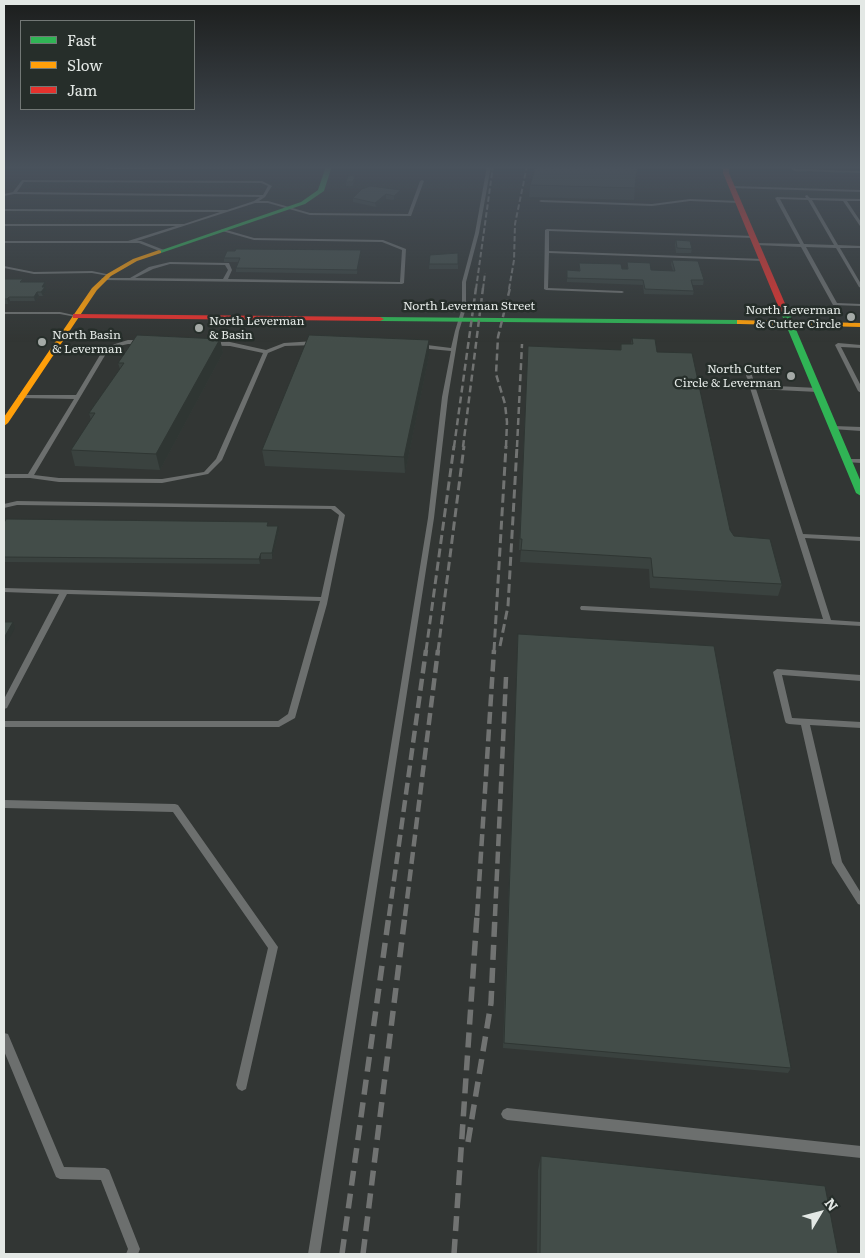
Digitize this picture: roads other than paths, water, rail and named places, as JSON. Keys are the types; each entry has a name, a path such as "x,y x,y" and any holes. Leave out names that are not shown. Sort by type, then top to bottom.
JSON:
{"street":[{"path":"4,423 89,295 106,277 128,263 239,225"},
{"path":"748,225 861,493"},
{"name":"North Leverman Street","path":"76,316 861,325"}],"lane":[{"path":"4,225 184,225"},
{"path":"128,242 184,225"},
{"path":"314,1254 429,528 445,397 464,308 464,282 478,225"},
{"path":"791,225 835,304 861,305"},
{"path":"824,225 861,287"},
{"path":"4,267 34,273 92,272 106,277 131,279 402,283 404,249 382,242 254,239 223,230"},
{"path":"622,292 546,289 547,230 654,234 803,246 861,247"},
{"path":"4,242 140,242 162,251"},
{"path":"547,252 763,260"},
{"path":"131,279 151,268 170,263 227,264 230,270 225,280"},
{"path":"4,312 60,313 76,316"},
{"path":"30,476 105,351 122,343 230,344 266,352 284,345 318,343"},
{"path":"861,346 838,345 861,391"},
{"path":"411,346 454,350"},
{"path":"4,476 30,476 59,480 162,481 206,473 219,460 266,352"},
{"path":"748,372 828,622"},
{"path":"753,387 818,390"},
{"path":"21,396 77,397"},
{"path":"834,428 861,429"},
{"path":"848,461 861,461"},
{"path":"4,506 17,503 333,507 342,514 322,598 323,604 292,716 279,724 4,724"},
{"path":"801,536 861,539"},
{"path":"4,590 322,598"},
{"path":"4,706 64,592"},
{"path":"584,608 861,624"},
{"path":"861,678 777,672 789,721 861,725"},
{"path":"805,722 837,863 861,901"},
{"path":"4,804 175,808 273,947 242,1086"},
{"path":"4,1038 60,1173 105,1174 134,1249 132,1254"},
{"path":"507,1114 861,1152"}],"railway":[{"path":"476,289 485,225"},
{"path":"509,289 514,260 515,225"},
{"path":"483,289 485,273"},
{"path":"454,447 476,288"},
{"path":"463,447 483,288"},
{"path":"506,447 507,422 505,404 496,374 498,337 510,288"},
{"path":"517,447 522,344"},
{"path":"426,651 454,446"},
{"path":"438,651 464,446"},
{"path":"494,651 506,446"},
{"path":"500,646 508,606 517,446"},
{"path":"389,916 426,650"},
{"path":"405,916 438,650"},
{"path":"477,916 494,650"},
{"path":"495,916 506,677"},
{"path":"342,1254 389,915"},
{"path":"363,1254 405,915"},
{"path":"454,1254 477,915"},
{"path":"468,1142 491,1003 495,915"}],"place":[{"name":"North Leverman & Cutter Circle","path":"851,317"},
{"name":"North Leverman & Basin","path":"199,328"},
{"name":"North Basin & Leverman","path":"42,342"},
{"name":"North Cutter Circle & Leverman","path":"791,376"}]}
